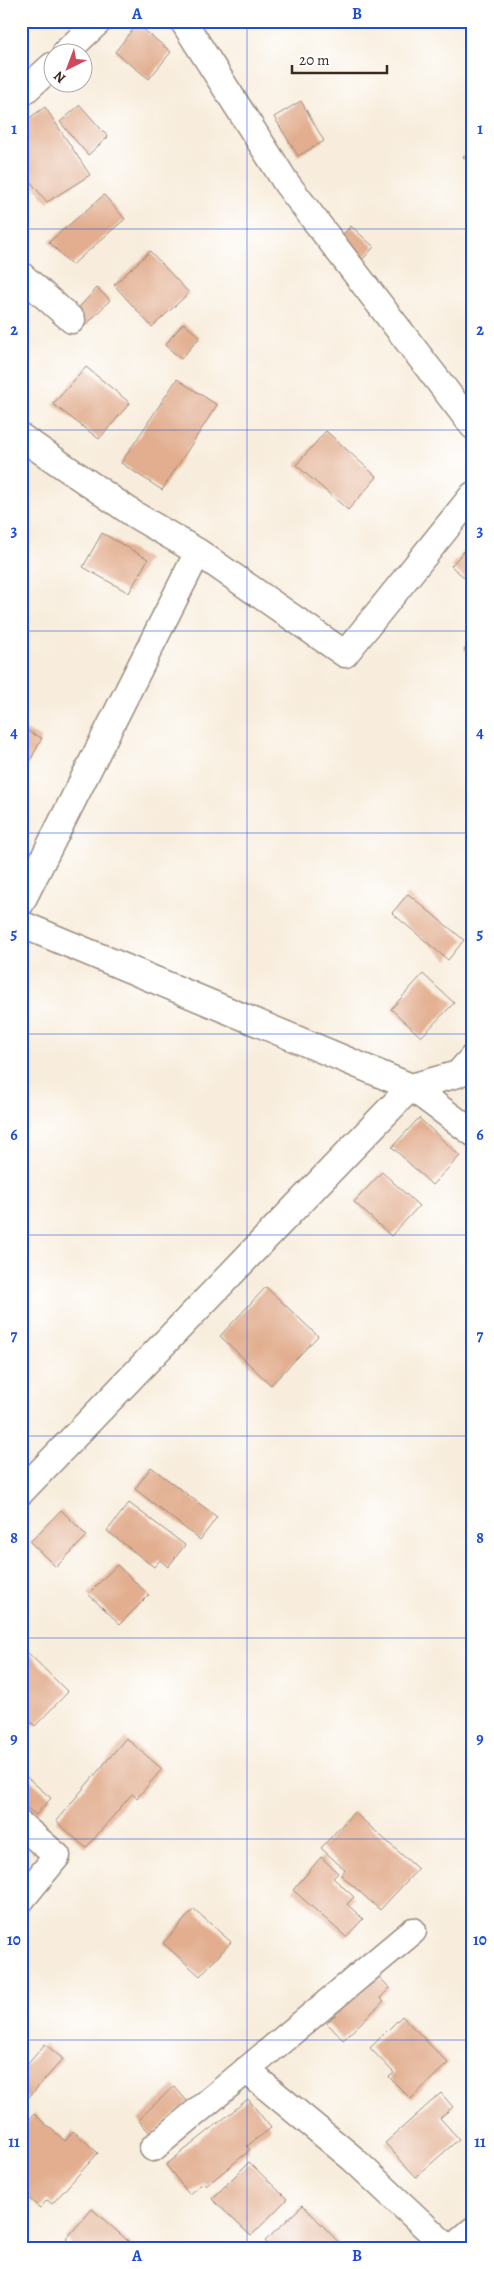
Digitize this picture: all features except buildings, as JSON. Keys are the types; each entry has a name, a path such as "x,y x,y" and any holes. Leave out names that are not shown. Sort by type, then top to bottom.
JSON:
{"street":[{"path":"77,42 99,21"},
{"path":"183,21 287,184 473,426"},
{"path":"21,94 42,75"},
{"path":"21,274 72,320"},
{"path":"21,437 135,515 198,552 345,654 473,495"},
{"path":"21,903 198,552"},
{"path":"21,924 412,1087 473,1133"},
{"path":"21,1492 412,1087 458,1074 473,1057"},
{"path":"21,1825 57,1856 21,1900"},
{"path":"153,2148 413,1931"},
{"path":"246,2070 352,2158 448,2248"},
{"path":"452,2248 473,2230"}]}
